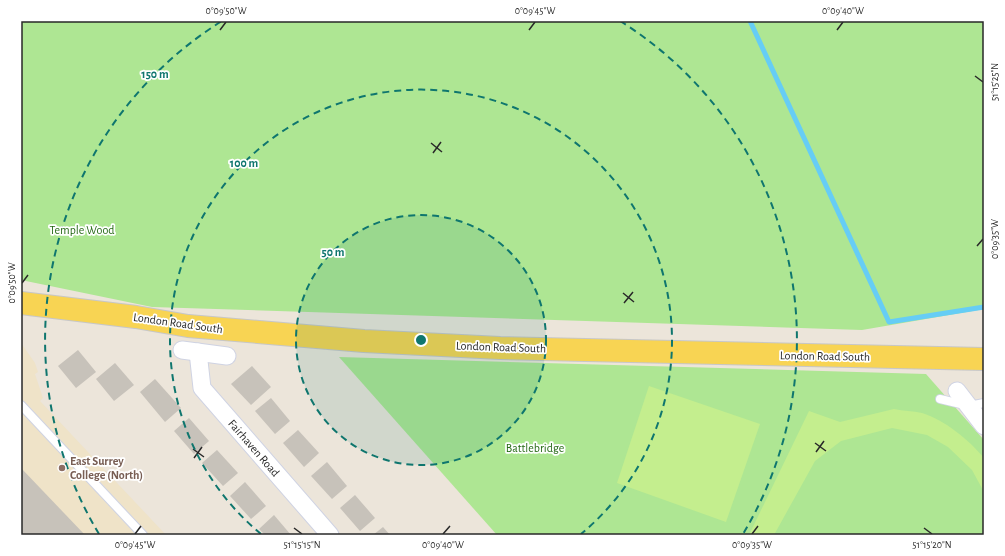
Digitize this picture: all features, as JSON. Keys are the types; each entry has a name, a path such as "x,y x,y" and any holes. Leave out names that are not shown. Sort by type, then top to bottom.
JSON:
{"main road":[{"name":"London Road South","path":"21,303 136,317 202,328 364,341 500,348 984,359"}],"street":[{"path":"182,350 227,356"},
{"name":"Fairhaven Road","path":"198,352 202,388 330,535"},
{"path":"957,391 976,405 984,426"}],"lane":[{"path":"940,399 976,405"},
{"path":"21,405 143,535"}],"shaded area":[{"name":"East Surrey College (North)","path":"21,343 35,363 38,372 35,374 43,398 40,401 166,535 21,535"}],"green space":[{"name":"Temple Wood","path":"21,21 984,21 984,309 862,330 152,307 21,280"},
{"name":"Battlebridge","path":"339,357 926,374 984,440 984,535 497,535"},
{"path":"649,386 760,424 726,522 617,483"},
{"path":"894,409 922,413 931,416 956,431 971,444 984,458 984,492 972,470 948,447 927,435 892,428 841,441 815,461 774,535 749,535 809,411 840,422"}],"building":[{"path":"78,350 96,372 76,388 58,366"},
{"path":"115,363 134,385 114,401 96,379"},
{"path":"252,366 271,387 251,405 231,384"},
{"path":"155,379 181,408 165,422 140,392"},
{"path":"271,398 290,421 275,434 255,411"},
{"path":"189,418 209,441 194,454 174,431"},
{"path":"298,430 319,453 304,467 283,443"},
{"path":"217,450 238,473 223,486 202,463"},
{"path":"327,462 347,486 332,499 311,476"},
{"path":"21,468 85,535 21,535"},
{"path":"245,482 266,506 251,519 230,496"},
{"path":"355,495 375,518 360,531 340,508"},
{"path":"274,515 291,535 265,535 259,529"},
{"path":"383,527 390,535 373,535"}],"waterway":[{"path":"750,21 889,322 984,307"}],"place":[{"name":"East Surrey College (North)","path":"62,468"}]}
